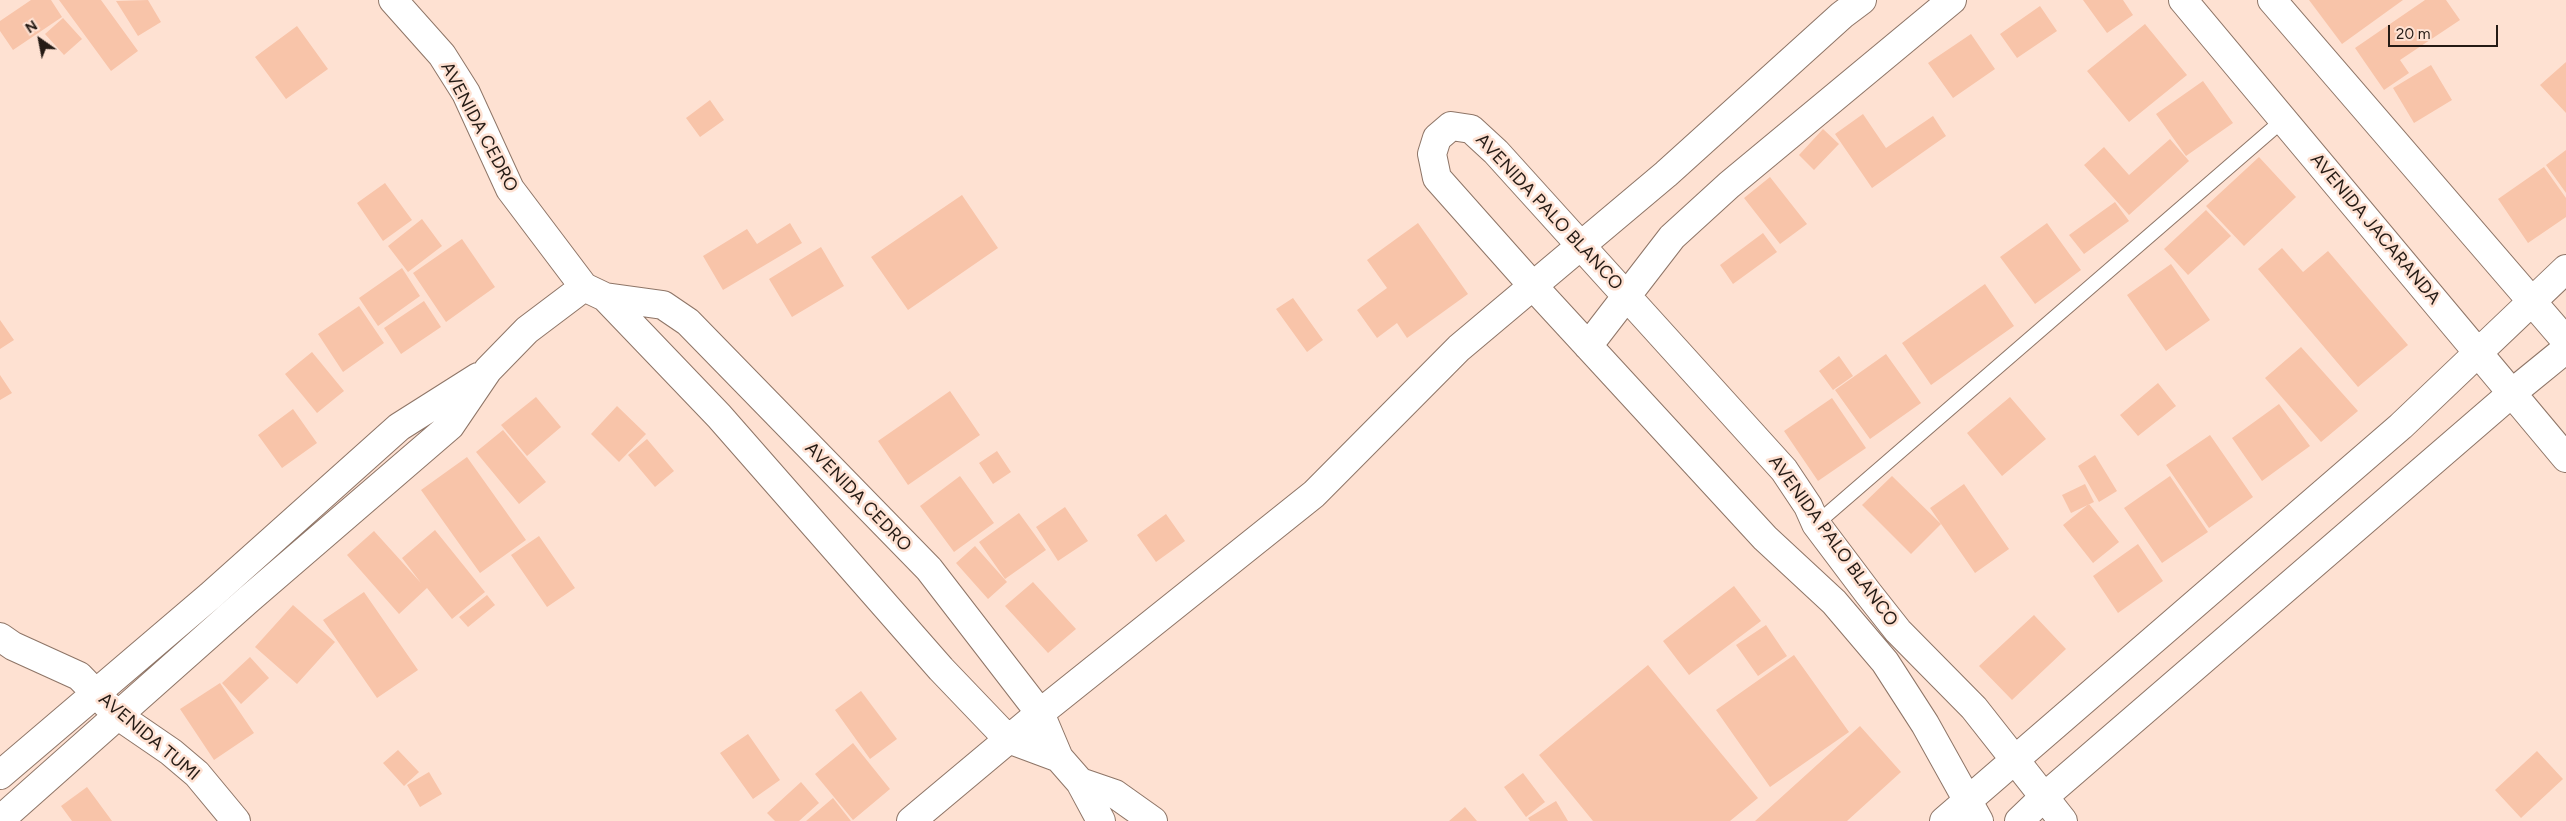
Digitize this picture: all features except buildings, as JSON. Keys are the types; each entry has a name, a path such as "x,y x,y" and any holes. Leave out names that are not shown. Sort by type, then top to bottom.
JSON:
{"street":[{"name":"AVENIDA CEDRO","path":"393,0 442,55 466,93 510,189 595,292 720,416 941,669 1008,739 1059,758"},
{"path":"912,821 1008,739 1314,494 1459,348 1581,246 1862,0"},
{"path":"1588,346 1672,238 1729,185 1952,0"},
{"name":"AVENIDA JACARANDA","path":"2183,0 2566,458"},
{"path":"2272,0 2566,341"},
{"name":"AVENIDA PALO BLANCO","path":"1974,811 1926,724 1885,662 1834,602 1765,538 1533,286 1437,178 1432,154 1437,138 1451,126 1471,129 1496,152 1784,470 1808,506 1816,524 1898,631 1974,708 2063,821"},
{"path":"1944,821 1974,811 2015,760 2401,426 2566,269"},
{"name":"AVENIDA CEDRO","path":"595,292 663,305 688,322 929,569 1040,713 1059,758 1080,782 1101,821"},
{"path":"0,820 117,715 450,426 488,370 527,330 595,292"},
{"path":"2019,821 2044,797 2512,393 2566,349"},
{"path":"0,776 210,596 399,427 488,370"},
{"name":"AVENIDA TUMI","path":"0,637 13,646 79,676 117,715 171,752 197,774 236,821"},
{"name":"AVENIDA CEDRO","path":"1080,782 1115,794 1153,821"}],"lane":[{"path":"1816,524 2283,120"}]}
